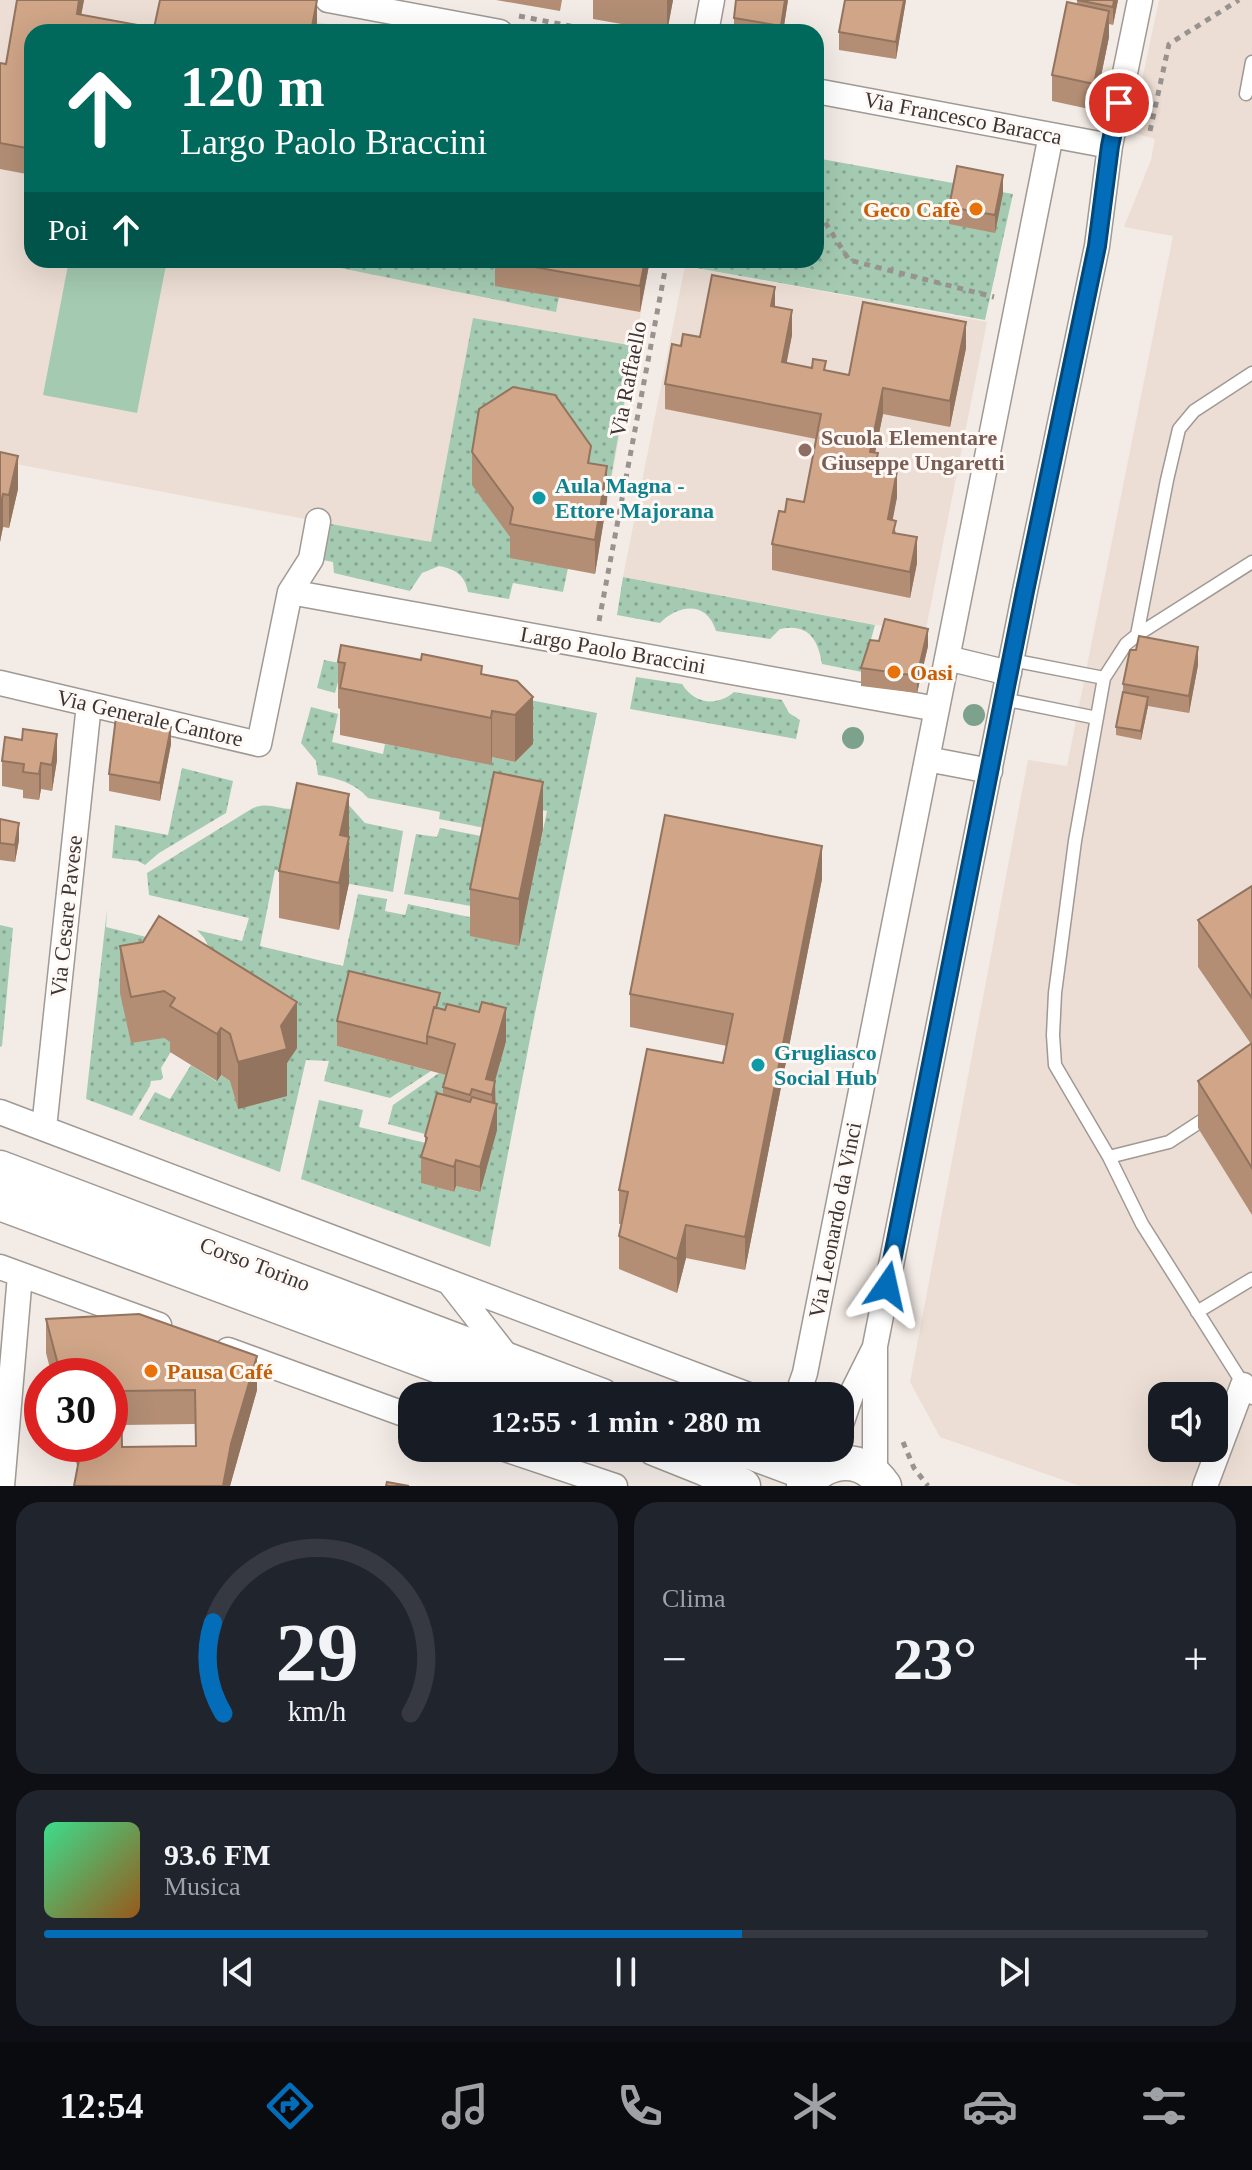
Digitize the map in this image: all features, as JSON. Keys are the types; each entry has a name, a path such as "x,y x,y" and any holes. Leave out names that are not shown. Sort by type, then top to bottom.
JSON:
{"street":[{"path":"328,0 457,24"},
{"path":"708,24 712,0"},
{"path":"879,1480 875,1346 1003,699 1097,246 1110,146 1140,0"},
{"name":"Via Francesco Baracca","path":"824,92 1110,146"},
{"path":"990,771 927,759 1051,135"},
{"name":"Via Generale Cantore","path":"0,683 259,744 290,592 311,559 318,521"},
{"name":"Largo Paolo Braccini","path":"290,592 937,709"},
{"path":"947,658 1010,666"},
{"name":"Via Cesare Pavese","path":"44,1128 89,704"},
{"name":"Via Leonardo da Vinci","path":"802,1382 927,759"},
{"path":"0,1112 714,1382"},
{"name":"Corso Torino","path":"0,1168 496,1382"},
{"name":"Corso Torino","path":"0,1203 494,1382"},
{"path":"2,1486 10,1271 180,1333"},
{"path":"449,1282 503,1382"},
{"path":"209,1343 398,1412"},
{"path":"854,1389 875,1346"},
{"path":"1205,1486 1248,1391"},
{"path":"544,1462 615,1486"},
{"path":"689,1462 743,1486"},
{"path":"793,1462 819,1469 841,1463 852,1464 864,1467 879,1480"}],"lane":[{"path":"1246,94 1252,62"},
{"path":"1137,635 1179,429 1194,411 1252,373"},
{"path":"1248,1391 1142,1224 1109,1157 1055,1065 1053,1035 1055,993 1075,841 1104,678 1126,644 1137,635 1252,562"},
{"path":"1010,666 1104,678"},
{"path":"1003,699 1097,718"},
{"path":"1109,1157 1169,1142 1227,1104"},
{"path":"1197,1312 1252,1279"}],"path":[{"path":"1150,131 1169,44 1239,0"},
{"path":"824,221 849,260 1018,302"},
{"name":"Via Raffaello","path":"594,646 665,268"}],"shaded area":[{"path":"0,0 200,0 328,24 24,24 24,268 649,268 595,574 0,461"},
{"path":"1159,0 1252,0 1252,1486 1080,1486 940,1437 910,1382 1028,760 1067,766 1173,236 1124,227 1151,160 1155,139 1131,132"},
{"name":"Scuola Elementare Giuseppe Ungaretti","path":"685,268 987,322 925,634 623,577"}],"green space":[{"path":"824,159 1013,194 985,320 696,268 824,268"},
{"path":"67,268 165,268 137,413 43,395"},
{"path":"341,268 498,268 495,285 559,297 556,312"},
{"path":"473,318 634,346 607,500 588,496 563,592 513,583 509,599 468,592 458,574 439,566 422,573 410,591 334,573 333,562 323,560 331,524 431,542"},
{"path":"623,577 875,625 862,672 822,664 814,640 798,628 780,629 770,639 716,631 712,621 699,610 684,609 660,623 617,615"},
{"path":"324,660 597,713 490,1247 301,1179 319,1100 363,1110 359,1127 430,1144 422,1183 454,1192 456,1186 479,1192 486,1113 505,1041 337,1046 431,1071 390,1098 324,1081 329,1061 306,1060 280,1172 139,1119 155,1092 170,1099 191,1065 216,1081 221,1075 230,1081 287,1096 164,1038 175,1045 161,1068 163,1078 151,1081 132,1116 86,1099 107,909 106,927 211,953 197,930 242,941 249,918 149,895 147,873 253,808 299,809 346,802 365,823 403,831 393,892 275,870 260,946 343,966 358,894 387,899 385,911 405,915 408,904 474,918 519,945 547,811 490,801 485,828 439,819 440,812 368,798 345,782 318,775 316,761 301,743 311,707 338,714 332,742 383,754 385,744 490,764 492,757 515,762 533,744 338,682 335,693 317,688"},
{"path":"636,677 682,684 693,696 706,701 720,700 734,692 782,700 789,713 800,720 796,739 630,709"},
{"path":"182,768 233,781 226,813 159,853 145,865 138,861 112,858 115,825 168,835"},
{"path":"440,828 491,838 476,907 404,894 416,834 437,837"},
{"path":"0,925 13,928 0,1047"},
{"path":"439,1073 455,1077 432,1136 388,1124 393,1105"}],"building":[{"path":"17,0 79,0 77,14 132,24 24,24 24,148 0,143 0,63 6,64"},
{"path":"160,0 317,0 312,24 155,24"},
{"path":"736,0 785,0 781,24 734,18"},
{"path":"845,0 904,0 896,42 839,32"},
{"path":"1077,0 1114,0 1113,7"},
{"path":"1067,2 1109,11 1094,84 1052,75"},
{"path":"957,166 1003,175 995,215 949,207"},
{"path":"540,268 643,268 640,286"},
{"path":"712,275 775,287 771,306 792,310 782,362 812,368 813,359 826,361 824,370 849,375 863,302 966,322 950,401 883,388 870,452 878,453 875,466 897,471 888,519 896,521 893,533 917,537 910,572 772,544 779,511 785,512 787,499 804,502 821,414 665,384 672,344 681,346 683,334 700,337"},
{"name":"Aula Magna - Ettore Majorana","path":"513,387 555,395 591,446 588,463 607,466 595,540 510,524 513,508 472,452 479,409"},
{"path":"0,452 18,456 9,495 3,494 0,508"},
{"path":"885,619 928,629 917,676 861,668 870,640 879,641"},
{"path":"1139,636 1198,647 1189,696 1123,684 1130,650 1136,650"},
{"path":"341,645 421,660 422,654 482,666 481,674 517,681 533,697 515,715 492,711 491,718 340,688 345,663 338,662"},
{"path":"1123,692 1148,697 1141,731 1116,727"},
{"path":"116,717 171,727 160,783 109,774"},
{"path":"23,729 57,734 52,765 41,763 39,774 23,772 24,764 2,761 5,737 22,740"},
{"path":"494,772 543,782 519,899 470,889"},
{"path":"297,783 349,794 340,835 349,837 339,883 279,871"},
{"name":"Grugliasco Social Hub","path":"665,815 822,846 745,1237 686,1225 677,1259 619,1236 628,1192 619,1190 647,1049 723,1063 733,1014 630,994"},
{"path":"0,819 19,823 15,845 0,843"},
{"path":"1252,886 1252,998 1198,920"},
{"path":"159,916 297,1002 281,1026 287,1049 238,1062 230,1034 221,1028 217,1034 170,1006 175,998 164,991 131,997 120,946 143,942"},
{"path":"349,971 440,993 427,1044 337,1021"},
{"path":"482,1002 506,1008 486,1079 495,1081 492,1095 472,1089 470,1095 443,1087 455,1044 427,1036 434,1007 445,1010 447,1004 479,1012"},
{"path":"1252,1043 1252,1168 1198,1081"},
{"path":"437,1093 470,1102 472,1097 497,1104 480,1167 456,1160 454,1167 421,1157"},
{"path":"139,1314 257,1356 231,1444 223,1486 74,1486 79,1462 128,1462 128,1447 196,1446 195,1390 128,1391 128,1358 56,1358 46,1319"},
{"path":"387,1482 409,1486 386,1486"}],"place":[{"name":"Geco Cafè","path":"976,209"},
{"name":"Scuola Elementare Giuseppe Ungaretti","path":"805,450"},
{"name":"Aula Magna - Ettore Majorana","path":"539,498"},
{"name":"Oasi","path":"894,672"},
{"name":"Grugliasco Social Hub","path":"758,1065"},
{"name":"Pausa Café","path":"151,1371"}],"route":[{"path":"887,1286 1097,246 1119,103"}]}
